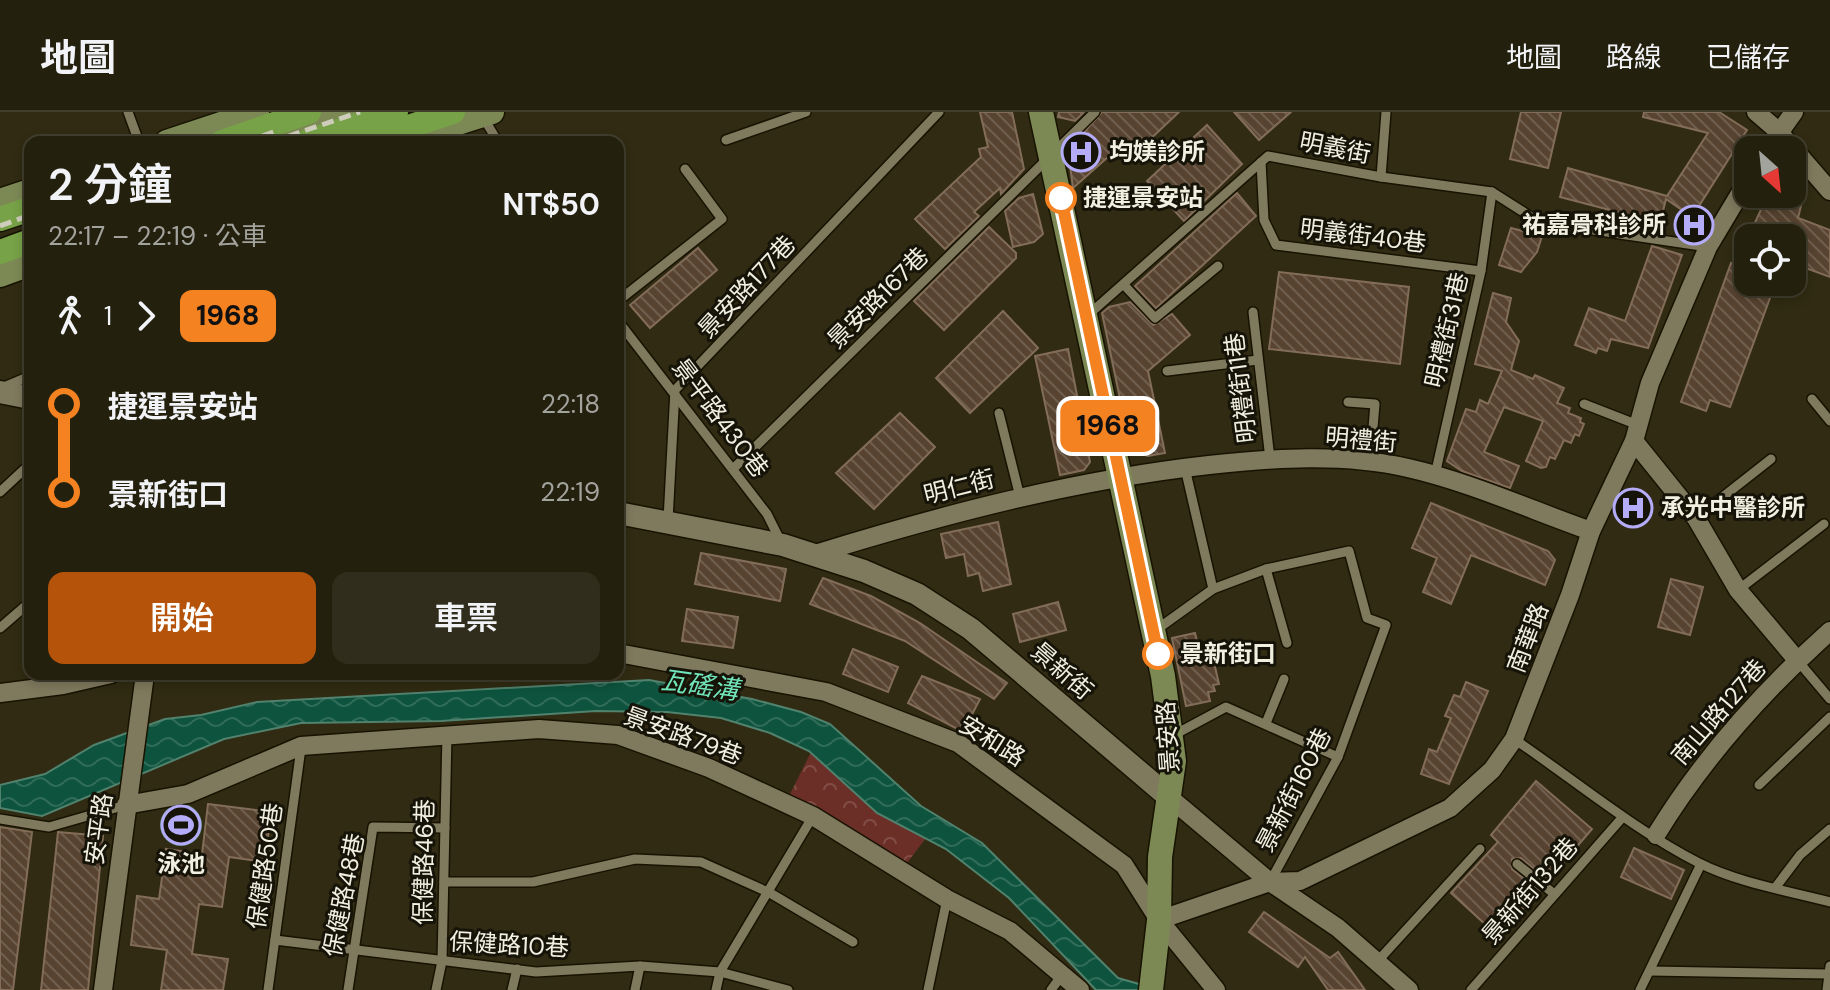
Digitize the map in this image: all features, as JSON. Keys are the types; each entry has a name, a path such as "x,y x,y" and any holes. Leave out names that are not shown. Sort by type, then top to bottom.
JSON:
{"highway":[{"path":"239,136 309,112"},
{"path":"324,136 396,112"},
{"path":"382,136 453,112"},
{"path":"0,219 24,211"},
{"path":"0,252 24,243"}],"main road":[{"path":"185,136 257,112"},
{"path":"280,136 352,112"},
{"name":"景安路","path":"1041,112 1087,316 1172,736 1174,761 1160,857 1159,920 1153,981"},
{"path":"418,136 487,114"},
{"path":"0,201 24,193"},
{"path":"0,275 24,266"}],"street":[{"path":"1756,112 1778,131 1830,191"},
{"path":"1775,136 1794,112"},
{"name":"南華路","path":"1159,920 1270,882 1300,881 1450,808 1492,770 1514,739 1570,595 1591,531 1636,433 1650,383 1708,247 1734,203"},
{"path":"0,390 24,396"},
{"path":"1636,433 1696,518 1738,590 1797,660"},
{"name":"明禮街","path":"1118,477 1270,459 1370,463 1435,475 1591,531"},
{"name":"明仁街","path":"815,554 953,512 1118,477"},
{"name":"景新街","path":"624,514 783,545 815,554 917,594 971,629 1270,882 1338,928 1375,964 1409,990"},
{"name":"南山路127巷","path":"1656,835 1686,785 1731,729 1797,660 1830,631"},
{"name":"安和路","path":"624,654 826,692 958,743 1124,865 1159,920 1216,990"},
{"path":"0,693 85,680"},
{"name":"安平路","path":"103,990 144,681"},
{"name":"景安路79巷","path":"127,796 188,794 301,746 539,729 618,735 709,768 813,816 947,899 1010,931 1057,983 1080,990"}],"lane":[{"path":"128,112 137,136"},
{"path":"726,140 806,112"},
{"name":"景安路177巷","path":"675,390 939,112"},
{"name":"景安路167巷","path":"733,469 1095,112"},
{"path":"1381,177 1386,112"},
{"path":"487,114 496,136"},
{"name":"明義街","path":"1261,162 1268,156 1381,177 1492,192"},
{"path":"1087,316 1261,162"},
{"name":"明義街40巷","path":"1261,162 1264,220 1276,245 1481,271"},
{"path":"624,296 722,219 685,169"},
{"path":"1492,192 1539,222 1708,247"},
{"name":"明禮街31巷","path":"1435,475 1481,271 1492,192"},
{"path":"1124,285 1155,318 1218,266"},
{"name":"明禮街11巷","path":"1253,312 1270,459"},
{"name":"景平路430巷","path":"624,328 675,390 767,514 783,545"},
{"path":"1167,371 1258,360"},
{"path":"0,390 24,379"},
{"path":"667,523 675,390"},
{"path":"1812,399 1830,421"},
{"path":"1348,402 1375,404 1370,463"},
{"path":"1584,404 1636,433"},
{"path":"999,413 1020,497"},
{"path":"1696,518 1771,459"},
{"path":"1185,468 1213,589"},
{"path":"0,492 24,470"},
{"path":"1738,590 1824,524"},
{"name":"景新街160巷","path":"1266,569 1349,551 1367,618 1386,625 1338,757 1270,882"},
{"path":"1153,632 1213,589 1266,569 1287,643"},
{"path":"0,628 24,607"},
{"path":"1797,660 1830,699"},
{"path":"1266,723 1284,679"},
{"path":"1172,736 1226,707 1338,757"},
{"path":"1759,785 1830,717"},
{"name":"保健路46巷","path":"436,990 442,961 447,734"},
{"path":"1514,739 1571,777 1621,819 1656,835 1701,864 1830,902"},
{"name":"保健路50巷","path":"268,990 301,746"},
{"path":"0,819 49,827 127,796"},
{"path":"716,990 720,972 770,893 813,816"},
{"name":"景新街132巷","path":"1471,990 1621,819"},
{"name":"保健路48巷","path":"348,990 373,827 445,828"},
{"path":"1775,888 1800,855 1830,829"},
{"path":"1375,964 1480,849"},
{"path":"444,882 533,882 635,859 701,862 770,893 853,942"},
{"path":"1517,864 1553,893"},
{"path":"1640,990 1701,864"},
{"path":"928,990 947,899"},
{"name":"保健路10巷","path":"275,940 517,969 640,966 720,972 788,990"},
{"path":"635,990 640,966"},
{"path":"1827,990 1830,966"},
{"path":"512,990 517,969"},
{"path":"1650,971 1829,974"}],"green space":[{"path":"812,750 928,835 905,866 789,796"}],"water":[{"path":"649,680 752,699 801,712 830,724 921,806 982,843 1118,978 1160,990 1096,990 1009,898 946,849 877,813 809,751 770,733 721,718 667,712 596,711 441,721 301,723 224,739 42,816 0,808 0,785 45,774 94,745 165,719 201,715 257,702"},
{"name":"泳池","path":"181,805 195,811 201,825 195,839 181,845 167,839 161,825 167,811"}],"building":[{"path":"980,112 1012,112 1024,169 1001,194 1000,188 974,212 979,216 945,249 915,219 981,157 979,149 988,147"},
{"path":"1059,112 1084,112 1075,121 1058,117"},
{"path":"1102,112 1179,112 1127,161 1117,149 1073,188 1068,150"},
{"path":"1234,112 1291,112 1259,140"},
{"path":"1521,112 1561,112 1548,168 1510,159"},
{"path":"1644,112 1719,112 1747,130 1743,136 1734,136 1734,151 1692,217 1666,199 1660,223 1560,197 1568,168 1667,196 1708,133 1643,117"},
{"path":"1207,125 1242,164 1184,221 1147,181"},
{"path":"1237,193 1256,216 1156,308 1135,286"},
{"path":"1033,194 1043,234 1034,242 1013,247 1005,211 1019,198"},
{"path":"1762,208 1800,208 1798,218 1830,230 1830,277 1806,268 1806,224 1754,224"},
{"path":"989,227 1016,253 1016,258 944,330 914,301"},
{"path":"1511,228 1542,236 1537,252 1521,272 1499,265"},
{"path":"1652,246 1682,255 1648,348 1611,339 1607,351 1598,348 1596,353 1575,345 1589,308 1625,321"},
{"path":"698,248 717,270 650,328 630,305"},
{"path":"1731,263 1734,264 1734,296 1771,296 1730,407 1710,400 1706,411 1681,402"},
{"path":"1279,272 1409,287 1400,364 1269,349"},
{"path":"1493,293 1511,298 1506,322 1519,341 1511,370 1533,379 1535,375 1564,388 1557,403 1570,408 1568,413 1581,418 1580,422 1584,424 1579,436 1575,434 1571,443 1564,440 1555,459 1550,457 1546,467 1541,468 1526,461 1543,421 1504,407 1484,452 1519,466 1510,488 1462,471 1447,461 1466,409 1476,412 1480,400 1488,404 1502,371 1475,364"},
{"path":"1130,302 1153,325 1172,314 1190,335 1148,371 1165,453 1148,456 1134,452 1130,446 1102,313 1109,307"},
{"path":"1003,311 1038,348 970,413 936,378"},
{"path":"1068,349 1090,462 1084,470 1060,475 1035,356"},
{"path":"900,413 935,447 874,509 836,473"},
{"path":"1431,503 1548,551 1555,560 1545,585 1471,555 1451,604 1423,592 1437,558 1412,548"},
{"path":"998,522 1011,584 983,591 979,573 968,576 964,554 946,558 941,534"},
{"path":"701,553 786,569 780,601 695,584"},
{"path":"823,578 871,596 920,623 1007,683 994,699 905,641 810,604"},
{"path":"1671,579 1703,587 1690,635 1658,627"},
{"path":"1058,602 1066,630 1020,642 1013,614"},
{"path":"687,609 738,617 733,648 682,641"},
{"path":"1195,633 1198,645 1205,644 1207,655 1212,654 1219,684 1213,685 1215,691 1208,692 1210,701 1186,706 1172,638"},
{"path":"853,649 898,667 888,692 843,674"},
{"path":"922,676 980,699 963,732 908,703"},
{"path":"1466,682 1488,691 1449,784 1421,774 1429,749 1437,752 1451,718 1445,716 1454,695 1460,697"},
{"path":"1536,781 1592,829 1548,880 1521,858 1512,859 1512,869 1539,891 1498,936 1451,893 1498,842 1491,835"},
{"path":"208,804 271,812 265,862 229,857 222,907 199,904 192,954 228,959 223,990 161,990 167,950 131,945 137,896 159,899 166,849 202,854"},
{"path":"0,827 32,832 13,990 0,990"},
{"path":"58,832 103,836 88,990 41,990"},
{"path":"1634,848 1684,870 1671,899 1621,877"},
{"path":"1264,912 1330,958 1338,952 1365,990 1328,990 1305,957 1298,967 1249,932"}],"railway":[{"path":"289,136 360,112"},
{"path":"262,136 279,130"},
{"path":"0,226 24,217"}],"bus line":[{"name":"1968","path":"1061,198 1158,654"}],"place":[{"name":"均媄診所","path":"1081,152"},
{"name":"捷運景安站","path":"1061,198"},
{"name":"祐嘉骨科診所","path":"1694,225"},
{"name":"承光中醫診所","path":"1633,508"},
{"name":"景新街口","path":"1158,654"},
{"name":"泳池","path":"181,825"}],"water label":[{"name":"瓦磘溝","path":"700,685"}]}
